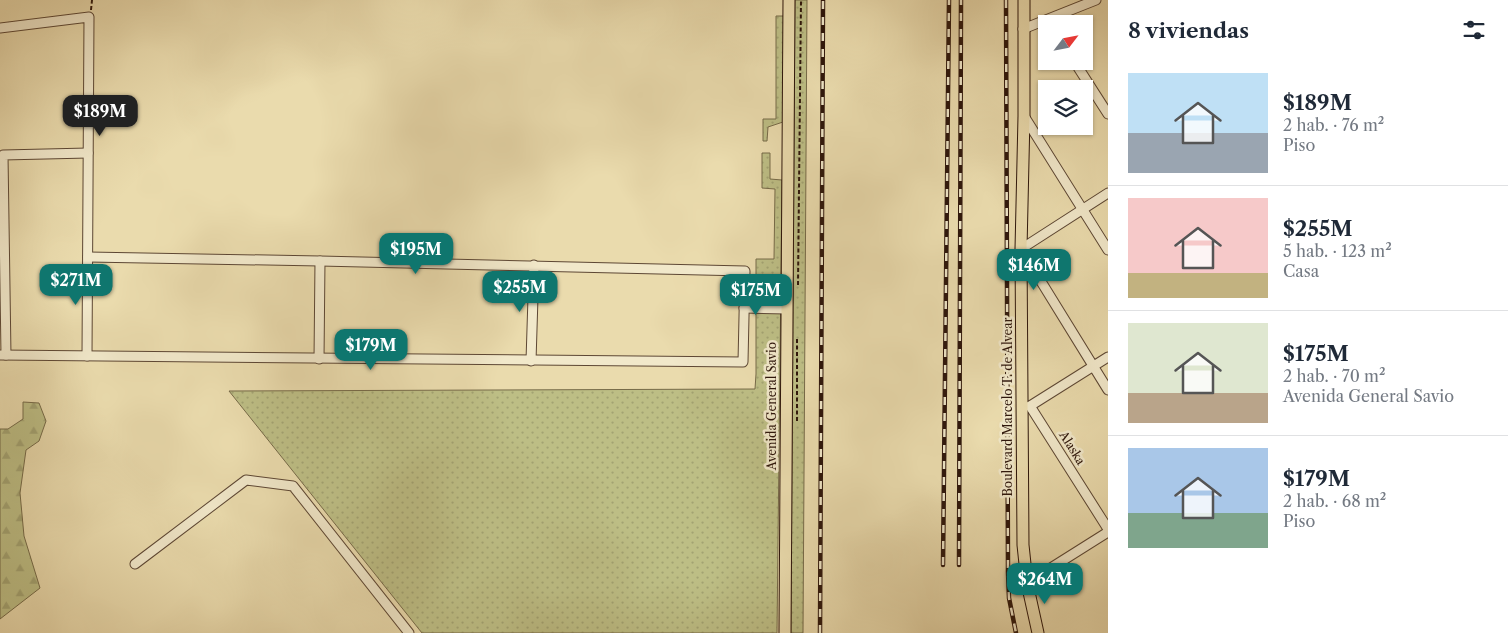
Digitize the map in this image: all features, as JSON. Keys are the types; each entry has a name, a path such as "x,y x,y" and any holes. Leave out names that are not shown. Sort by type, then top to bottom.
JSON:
{"main road":[{"name":"Avenida General Savio","path":"785,633 790,0"},
{"name":"Boulevard Marcelo T. de Alvear","path":"1024,0 1021,249 1026,406 1023,545 1027,583 1038,633"}],"street":[{"path":"1062,15 1096,0"},
{"path":"0,28 90,17 87,356"},
{"path":"1023,29 1038,24"},
{"path":"1080,70 1108,114"},
{"path":"1024,116 1108,250"},
{"path":"88,153 3,155 3,355 743,362 745,271 534,265 88,257"},
{"path":"1108,193 1021,249 1108,390"},
{"path":"318,359 320,261"},
{"path":"531,360 534,265"},
{"path":"744,308 787,308"},
{"path":"1026,406 1108,357"},
{"name":"Alaska","path":"1026,406 1108,530"},
{"path":"136,564 246,480 293,486 408,633"},
{"path":"1027,583 1108,530"}],"green space":[{"path":"795,0 807,0 803,633 791,633"},
{"path":"776,16 784,16 783,122 768,127 767,141 763,141 763,119 776,119"},
{"path":"762,153 770,153 770,179 782,180 777,633 422,633 229,391 755,389 756,259 774,259 775,189 762,188"},
{"path":"23,402 39,403 46,421 39,441 26,450 20,493 24,536 40,588 0,619 0,429 8,429 23,419"}],"railway":[{"path":"820,633 823,0"},
{"path":"943,565 949,0"},
{"path":"959,565 961,0"},
{"path":"1006,0 1008,572 1009,598 1016,633"}]}
